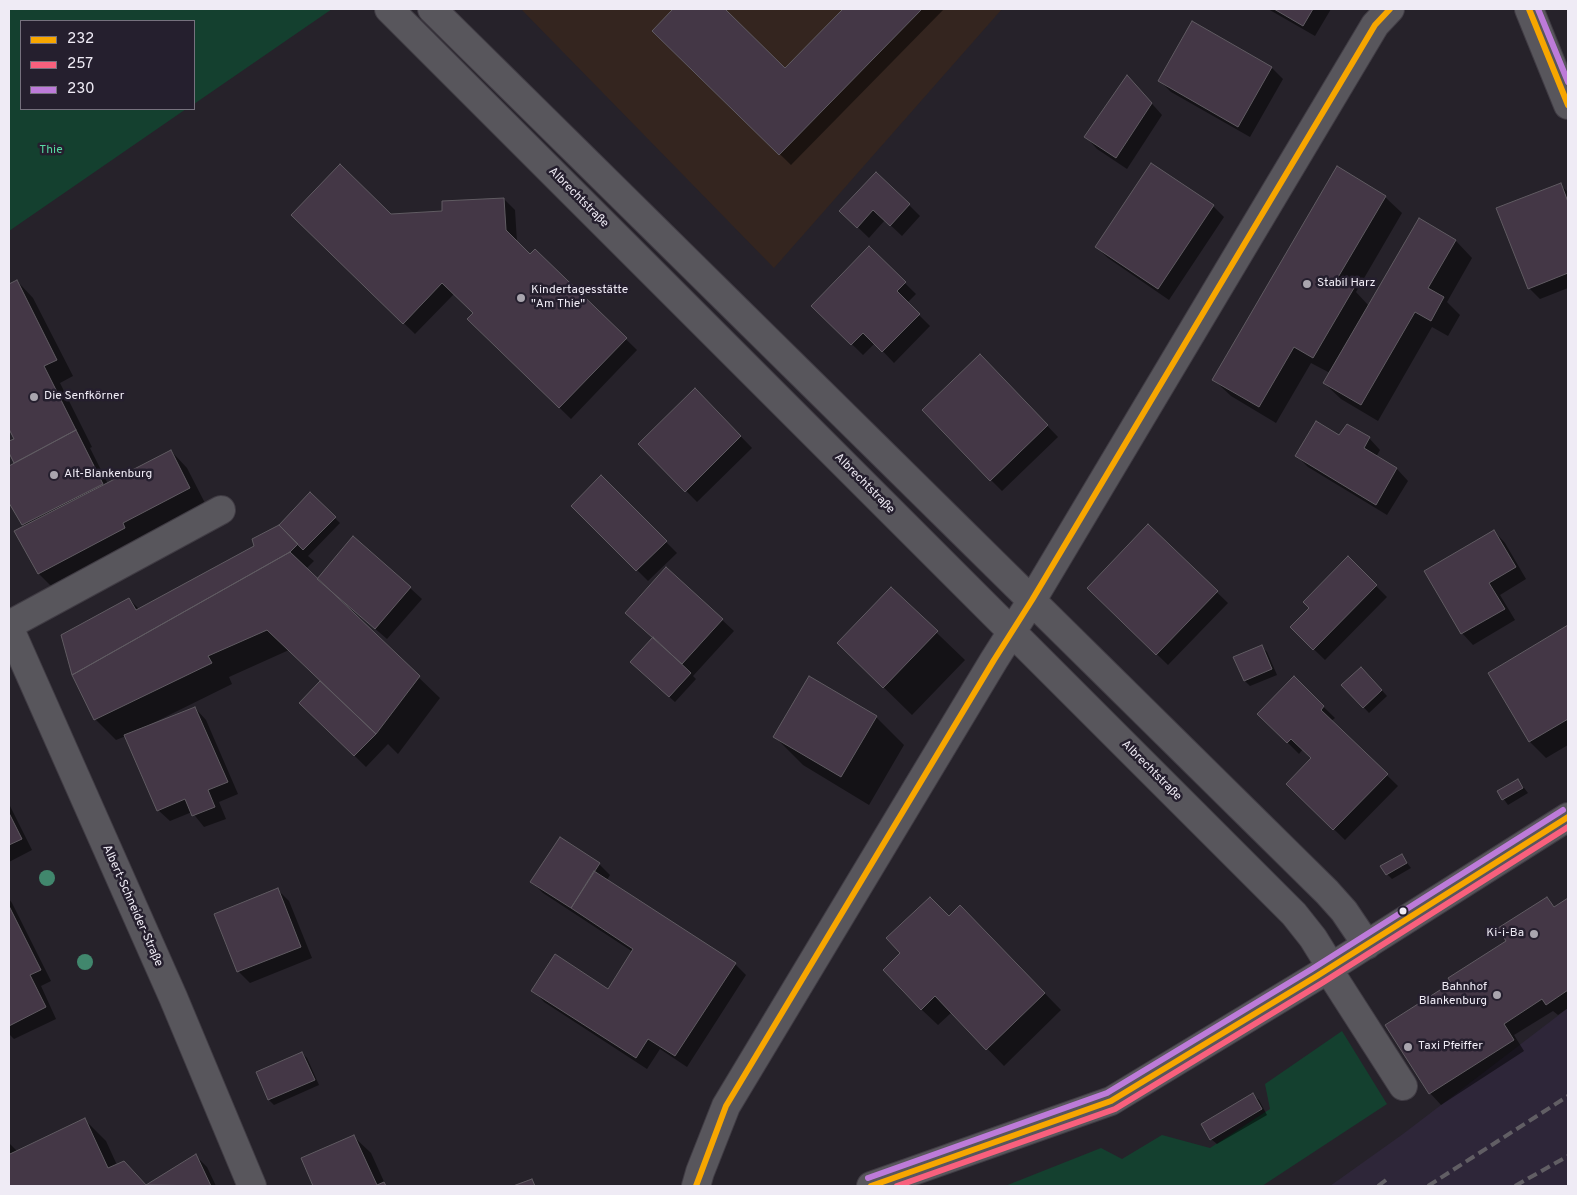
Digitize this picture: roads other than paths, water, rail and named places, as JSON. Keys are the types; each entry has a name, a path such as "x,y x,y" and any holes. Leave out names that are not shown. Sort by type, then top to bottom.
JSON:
{"street":[{"name":"Albrechtstraße","path":"389,9 1294,914 1313,938 1403,1086"},
{"path":"432,9 1328,892 1344,911 1367,945"},
{"path":"696,1186 726,1106 1032,600 1375,25 1390,9"},
{"path":"1529,9 1568,105"},
{"path":"9,626 221,510"},
{"name":"Albert-Schneider-Straße","path":"9,626 173,997 252,1186"},
{"path":"872,1186 1110,1101 1367,945 1568,816"}],"railway":[{"path":"1428,1186 1568,1096"},
{"path":"1515,1186 1568,1156"},
{"path":"1378,1186 1386,1180"}],"place":[{"name":"Stabil Harz","path":"1307,284"},
{"name":"Kindertagesstätte \"Am Thie\"","path":"521,298"},
{"name":"Die Senfkörner","path":"34,397"},
{"name":"Alt-Blankenburg","path":"54,475"},
{"name":"Ki-i-Ba","path":"1534,934"},
{"name":"Bahnhof Blankenburg","path":"1497,995"},
{"name":"Taxi Pfeiffer","path":"1408,1047"}],"park label":[{"name":"Thie","path":"51,151"}]}
